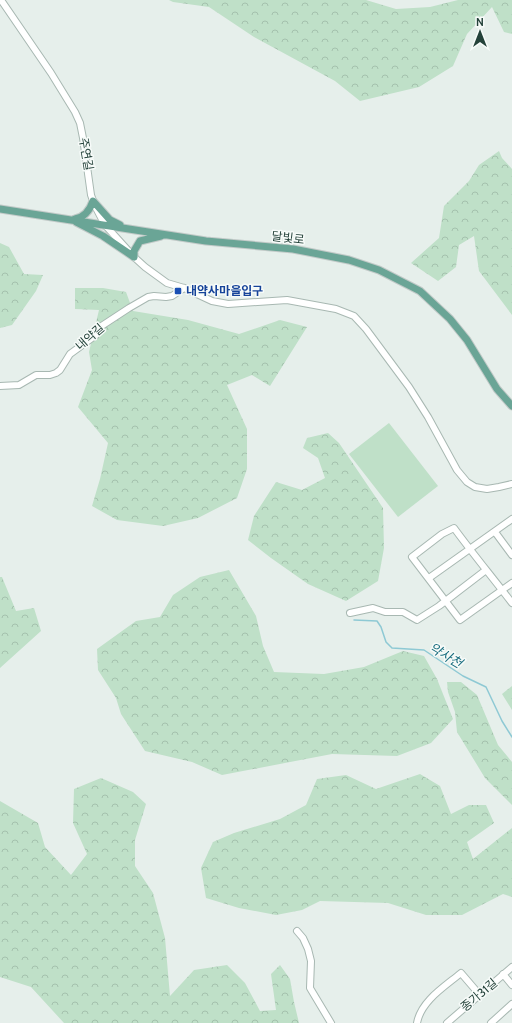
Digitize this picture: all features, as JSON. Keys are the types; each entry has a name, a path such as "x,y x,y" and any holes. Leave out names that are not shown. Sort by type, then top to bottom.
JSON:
{"main road":[{"path":"71,220 80,218 90,209 94,201 110,220 126,228"},
{"name":"달빛로","path":"0,209 105,224 206,241 293,250 325,255 366,265 391,275 420,291 450,319 467,340 497,389 512,406"},
{"path":"71,220 103,236 134,257"},
{"path":"134,257 134,250 140,241 170,235"}],"street":[{"name":"주연길","path":"1,0 51,73 80,123 91,195 105,224 134,257 145,267 167,283 184,288"},
{"name":"내약길","path":"0,386 19,385 36,375 50,375 56,373 60,370 70,354 96,335 100,327 148,297 172,296 184,288"},
{"path":"184,288 203,298 221,303 228,304 287,300 336,309 354,316 366,329 409,387 428,417 457,470 467,482 475,487 487,488 512,484"},
{"path":"429,578 512,519"},
{"path":"512,583 502,591 460,620 412,557 442,534 454,528 470,550 502,591 512,603"},
{"path":"495,532 512,555"},
{"path":"350,613 373,608 385,612 403,612 417,620 426,615 486,570"},
{"path":"297,931 303,938 311,961 310,988 331,1023"},
{"name":"종가31길","path":"447,1023 512,967"},
{"path":"417,1023 419,1013 423,1006 460,973 479,994"},
{"path":"503,974 512,985"},
{"path":"491,1023 512,1004"}],"green space":[{"path":"169,0 366,0 396,9 430,7 458,0 512,0 512,34 504,32 492,7 467,34 453,66 419,87 360,101 335,81 254,37 209,7 173,2"},
{"path":"499,151 502,158 512,169 512,315 479,271 474,236 459,245 456,267 438,281 411,263 439,238 444,206 469,181 479,165"},
{"path":"0,243 9,247 24,274 43,275 36,291 12,325 0,328"},
{"path":"75,288 103,288 126,292 133,311 188,320 239,334 280,320 307,327 270,386 252,375 227,385 247,429 247,469 237,498 198,518 163,526 117,520 92,506 108,443 78,407 92,370 89,352 99,310 75,309"},
{"path":"389,423 438,486 398,517 349,454"},
{"path":"328,433 339,443 383,508 384,548 378,581 346,601 308,584 248,540 254,516 276,482 302,490 325,478 318,458 303,448 307,438"},
{"path":"229,570 256,616 263,646 274,672 324,674 364,667 403,651 424,656 437,679 453,719 431,743 397,756 332,754 222,775 192,762 145,751 121,714 116,698 98,670 97,649 136,621 160,617 173,595 200,577"},
{"path":"0,577 2,577 16,611 34,608 41,631 0,668"},
{"path":"447,682 461,682 477,695 498,745 512,762 512,805 485,778 457,732 455,712 448,692"},
{"path":"512,686 512,710 502,694"},
{"path":"420,774 440,786 451,814 469,805 486,805 494,823 467,842 473,859 512,828 512,897 503,894 462,915 426,915 388,903 320,901 302,910 276,915 239,908 206,898 201,868 213,842 234,833 280,819 306,805 317,779 346,775 376,789"},
{"path":"101,778 133,792 146,804 135,840 135,866 153,893 165,938 170,996 194,970 227,965 245,983 260,1011 276,1010 271,974 280,965 290,979 299,1023 64,1023 31,987 0,977 0,801 38,823 45,847 71,875 87,854 73,823 74,789"}],"waterway":[{"name":"약사천","path":"354,620 377,621 381,627 386,642 392,648 424,650 463,676 486,687 502,721 512,737"}],"place":[{"name":"내약사마을입구","path":"178,291"}]}
